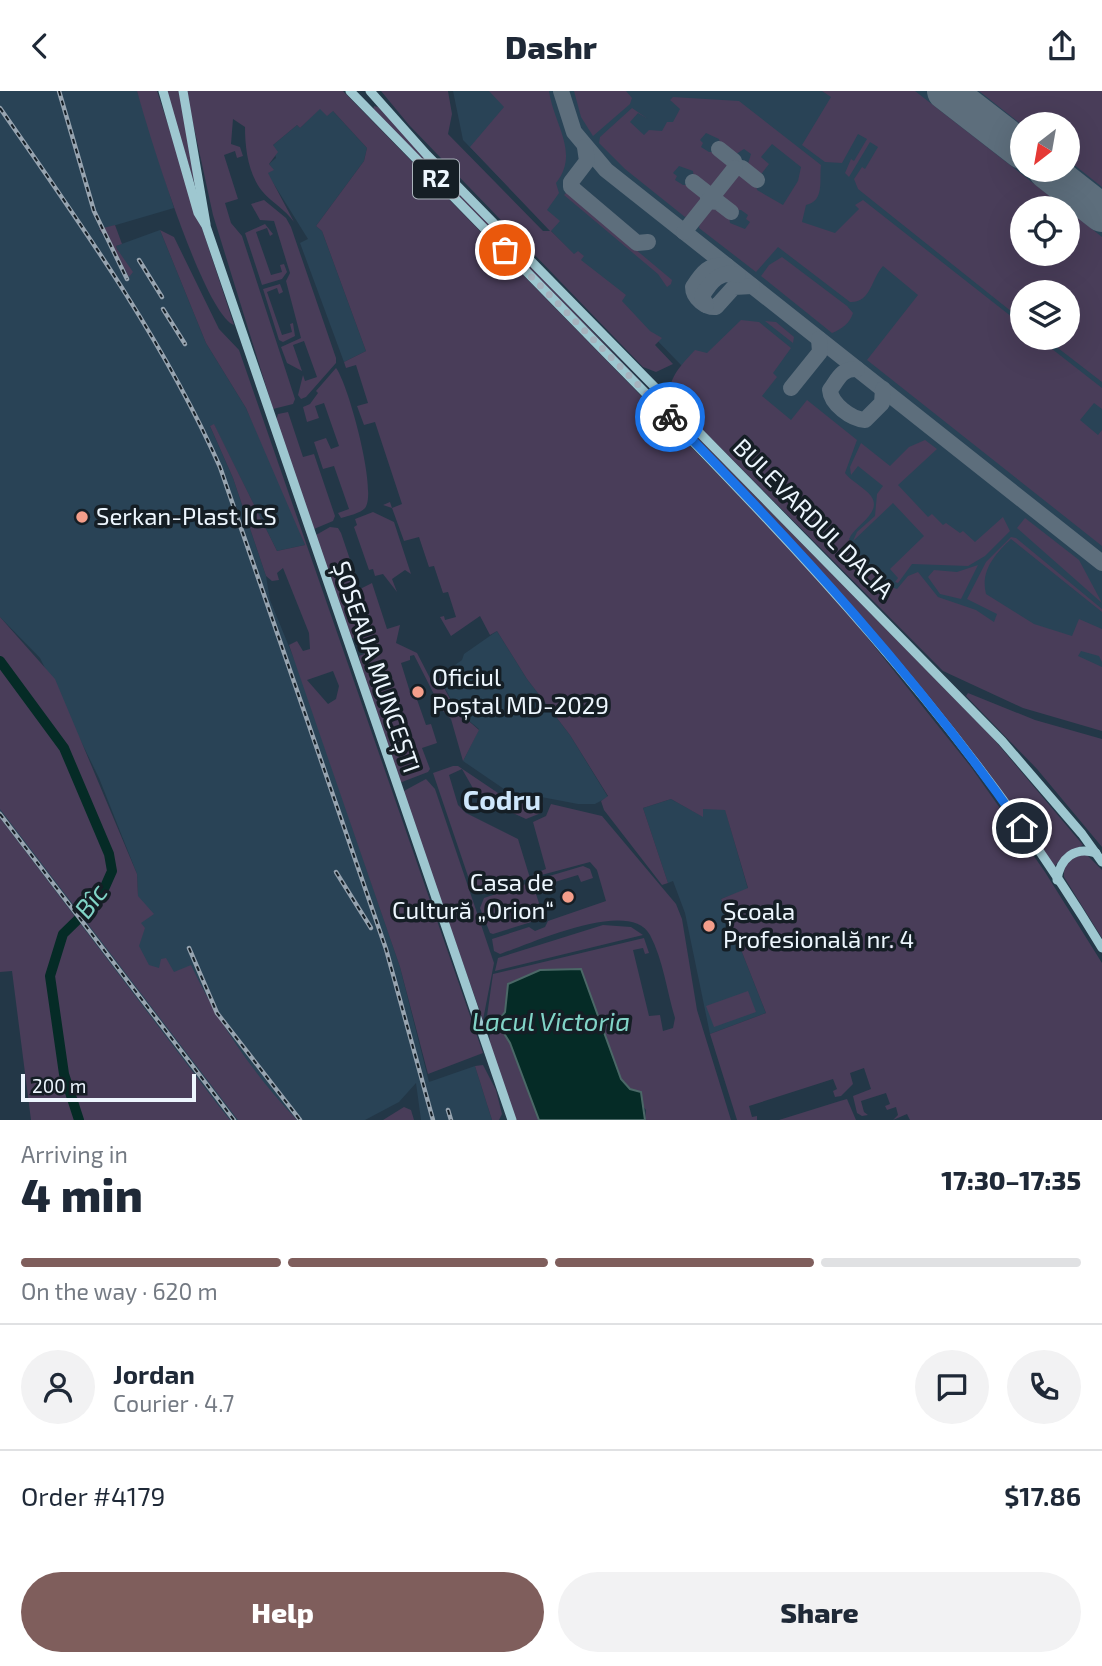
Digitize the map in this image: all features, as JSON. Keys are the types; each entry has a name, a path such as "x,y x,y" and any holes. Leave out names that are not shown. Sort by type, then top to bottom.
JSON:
{"main road":[{"name":"ȘOSEAUA MUNCEȘTI","path":"163,91 198,213 206,226"},
{"name":"ȘOSEAUA MUNCEȘTI","path":"183,91 206,226 512,1120"},
{"name":"BULEVARDUL DACIA","path":"350,91 778,527 852,611 945,723 1102,948"},
{"name":"BULEVARDUL DACIA","path":"372,94 427,155 993,731 1045,789 1099,857"},
{"path":"365,106 372,94"},
{"path":"652,399 659,391"},
{"path":"1057,880 1061,866 1072,853 1087,850 1099,857"}],"shaded area":[{"path":"0,91 137,91 174,208 99,230 113,247 129,277 116,246 160,230 206,343 246,408 285,493 305,545 277,551 214,425 210,426 233,478 266,576 270,600 299,671 400,967 429,1082 475,1066 492,1120 421,1120 416,1083 399,1102 365,1120 218,1120 0,871 0,741 138,895 137,874 99,778 40,658 0,617"},
{"path":"137,91 157,91 234,325 222,314 193,256 164,179"},
{"path":"166,91 179,91 196,189"},
{"path":"186,91 343,91 787,545 838,601 971,767 1045,872 1102,963 1102,1120 910,1120 907,1114 893,1120 898,1115 896,1107 887,1110 885,1106 890,1104 886,1093 861,1101 864,1112 868,1115 862,1116 857,1113 853,1096 871,1089 864,1068 850,1073 853,1084 841,1096 835,1097 833,1091 837,1089 833,1079 749,1106 752,1117 757,1116 757,1120 737,1120 710,1034 766,1013 721,899 748,888 725,810 703,809 703,817 671,799 643,808 668,883 662,885 604,810 601,801 608,796 570,735 527,679 497,631 490,635 480,616 451,636 440,617 444,616 445,620 456,617 448,592 443,593 434,566 429,567 419,537 404,541 392,508 402,504 375,422 364,425 357,406 368,403 356,365 346,368 344,362 366,351 322,231 316,226 364,161 367,148 333,111 327,116 320,109 300,128 297,125 273,145 278,152 269,164 274,170 268,173 294,222 257,184 248,160 245,127 233,119 231,144 240,147 243,156 237,158 235,151 224,155 238,199 225,203 231,223 242,236 295,399 293,404 273,409 213,215"},
{"path":"381,91 448,91 452,114 448,134 543,231 550,231 470,147 504,107 489,91 549,91 566,150 563,172 556,183 559,193 547,210 560,221 551,231 574,254 578,251 584,256 581,260 626,295 622,301 650,331 662,338 655,345 673,364 656,372 643,367 409,125"},
{"path":"453,91 1102,91 1102,672 909,612 681,365 463,140"},
{"path":"574,91 626,91 632,98 630,104 593,136 581,117"},
{"path":"822,91 915,91 1010,165 1010,182 1032,182 1050,196 1010,196 1010,266 1080,266 1080,220 1102,237 1102,382 1061,350 1080,350 1080,280 1010,280 1010,310 858,189 854,179 862,167 865,169 878,147 870,142 849,177 845,173 851,159 854,161 867,139 858,134 842,163 825,162 802,145 831,97"},
{"path":"979,91 1102,91 1102,187 1080,170 1080,112 1010,112 1010,116"},
{"path":"673,97 739,101 821,165 819,195 806,205 802,222 835,233 859,209 855,205 863,200 1010,316 1010,350 1053,350 1102,388 1102,409 1094,403 1080,420 1098,435 1102,430 1102,546 867,360 918,295 883,266 867,294 862,299 850,302 778,247 756,272 699,228 701,216 713,205 729,215 730,223 745,229 750,222 746,219 748,215 741,210 733,210 719,196 734,175 742,172 756,182 757,190 783,205 798,181 801,167 772,144 761,157 769,164 759,177 747,167 751,154 744,149 733,156 721,147 719,139 706,133 700,140 703,143 701,147 709,152 717,152 731,165 711,190 694,180 693,171 679,166 673,173 677,176 675,180 683,185 690,185 705,198 696,212 685,217 625,169 599,143 600,137 632,108 648,119 638,113 630,122 644,135 649,130 662,131 667,122 673,122 680,109 670,100"},
{"path":"374,106 378,107 652,393 373,110"},
{"path":"320,108 333,111 367,148 364,161 316,226 322,231 366,351 344,362 300,243 308,239 267,173 273,170 269,164 276,158 273,145 297,125 300,128"},
{"path":"567,192 672,280 671,284 667,287 658,274 564,195"},
{"path":"264,200 286,218 291,227 336,358 336,363 306,397 301,399 298,395 303,375 305,381 317,377 304,341 293,345 302,371 287,363 281,347 301,338 286,281 290,273 274,221 260,220 251,204"},
{"path":"265,224 273,234 270,236 267,228 256,232 271,275 282,272 280,265 284,264 287,272 282,279 262,285 245,233"},
{"path":"115,225 122,244 116,246 117,249 133,272 129,277 113,247 99,229"},
{"path":"160,230 174,237 219,329 239,350 483,1053 428,1074 400,967 289,645 297,641 303,651 310,649 309,633 283,568 277,573 279,580 272,581 266,576 233,478 210,426 214,424 277,551 305,545 246,408 206,343","holes":["333,671 339,686 336,699 328,704 307,680"]},
{"path":"782,257 847,306 853,313 845,325 832,333 761,276 769,265"},
{"path":"280,284 283,292 279,294 277,288 267,292 282,335 292,332 290,324 293,323 295,336 283,342 279,340 263,289"},
{"path":"741,320 759,322 791,348 773,373 777,377 762,396 791,420 807,400 857,440 845,473 871,496 874,502 871,513 849,539 886,585 897,589 908,576 918,572 938,597 976,610 994,622 997,614 967,599 986,562 1011,537 1016,538 1102,609 1102,612 1011,539 994,557 987,570 986,594 1034,624 1072,636 1079,619 1102,629 1102,662 1099,656 1081,651 1078,656 1102,667 1102,731 1023,708 943,671 672,399 670,392 673,379 686,360 695,350 707,353"},
{"path":"765,321 776,322 794,337 793,343"},
{"path":"336,368 354,415 368,481 365,508 341,518 338,513 349,509 334,466 323,469 314,442 326,438 331,449 339,446 324,403 315,406 319,418 307,422 303,407 310,404 318,393 316,391"},
{"path":"659,398 992,737 1083,845 1065,854 1053,868 955,732 890,650 793,541 658,401"},
{"path":"288,412 303,457 314,454 335,516 333,521 314,529 276,420 278,414"},
{"path":"925,440 937,449 898,485 928,517 932,514 943,525 946,523 960,533 963,531 975,542 1003,517 1010,531 985,556 968,566 912,564 898,583 895,582 898,578 890,569 924,536 893,503 853,541 857,532 875,516 877,494 883,486 858,466 851,475 850,467 861,443 890,466 909,447"},
{"path":"373,512 394,522 411,574 405,570 392,579 397,592 383,574 375,576 373,569 369,570 354,527 357,525 355,519"},
{"path":"1025,518 1079,560 1102,603 1017,528"},
{"path":"330,527 338,528 341,533 360,589 372,583 387,629 400,625 396,643 417,653 433,684 448,670 444,688 457,711 479,730 463,761 451,719 442,710 414,655 410,656 410,660 401,663 410,692 414,691 426,725 431,724 437,743 422,748 430,769 428,772 399,781 361,666 359,656 364,654 359,639 350,638 316,535"},
{"path":"978,565 961,599 940,594 928,577 934,570 957,572"},
{"path":"0,617 55,679 137,874 138,896 154,914 141,923 145,928 139,946 149,965 159,968 161,959 166,958 174,972 191,965 238,1047 297,1120 238,1120 0,809"},
{"path":"497,631 527,679 570,735 608,797 595,804 578,804 515,792 504,789 463,761 479,729 457,711 443,684 448,670 462,660 464,654"},
{"path":"968,693 1035,720 1102,739 1102,847 1037,769 966,696"},
{"path":"458,766 498,793 543,803 541,813 526,819 478,797 462,769 449,775 458,805 466,813 518,839 530,878 483,894 472,888 433,773"},
{"path":"426,779 435,789 494,963 483,1020 402,792"},
{"name":"Școala Profesională nr. 4","path":"671,799 702,816 703,809 725,809 748,889 721,899 766,1013 710,1034 685,913 673,881 668,883 643,808"},
{"path":"551,804 602,816 676,904 682,919 697,1010 731,1120 645,1120 646,1110 621,1079 581,969 505,1012 497,1022 510,1043 539,1120 516,1120 490,1044 489,1023 486,1023 493,974 644,938 649,953 645,954 643,948 633,950 649,1016 660,1015 663,1031 673,1028 675,1018 654,944 650,935 639,924 602,922 555,934 500,954 494,951 492,939 529,927 535,931 545,927 548,921 606,901 597,870 590,862 534,877 533,874 546,869 533,822 546,816"},
{"path":"0,818 230,1120 31,1120 12,971 0,972"},
{"path":"1086,854 1102,870 1102,938 1064,877 1065,867 1070,861"},
{"path":"583,866 590,869 593,878 581,882 578,875 548,884 546,877"},
{"path":"532,882 544,918 490,933 480,908 484,898"},
{"path":"603,925 631,927 643,935 495,971 498,958"},
{"path":"748,991 756,1012 714,1027 706,1006"},
{"path":"483,1065 496,1090 502,1114 499,1120 492,1120 475,1066"},
{"path":"847,1099 856,1120 779,1120 840,1101"},
{"path":"404,1107 411,1110 414,1120 383,1120"}],"water":[{"name":"Lacul Victoria","path":"581,969 621,1079 630,1089 641,1092 645,1120 539,1120 510,1043 497,1022 505,1012 508,984 540,970"}],"waterway":[{"name":"Bîc","path":"0,661 64,748 109,854 112,871 100,898 63,934 50,976 64,1074 79,1120"}],"taxiway":[{"path":"561,91 574,132 606,170 1102,563"},
{"path":"585,147 587,161 571,182 571,187 637,243 648,242"},
{"path":"719,149 734,161 735,168"},
{"path":"735,168 742,168 757,180"},
{"path":"684,232 735,168"},
{"path":"693,182 707,193 709,201"},
{"path":"708,201 718,202 731,212"},
{"path":"727,266 715,266 700,277 693,287 695,295 701,301 716,307 734,287 752,286"},
{"path":"706,305 702,296 713,281 721,275 738,275"},
{"path":"791,388 820,352 819,339"},
{"path":"857,369 844,372 830,390 843,410 865,420 882,403 883,389"}],"runway":[{"path":"946,91 1010,141"},
{"path":"1062,182 1102,213"}],"railway":[{"path":"59,91 94,211 127,279"},
{"path":"0,108 90,238 146,327 173,373 220,467 386,949 433,1120"},
{"path":"139,260 162,297"},
{"path":"163,309 185,344"},
{"path":"0,814 234,1120"},
{"path":"336,872 371,928"},
{"path":"189,948 217,1013 300,1120"},
{"path":"448,1110 451,1120"}],"way so far":[{"path":"505,250 670,417"}],"place":[{"name":"Serkan-Plast ICS","path":"82,517"},
{"name":"Oficiul Poștal MD-2029","path":"418,692"},
{"name":"Casa de Cultură „Orion“","path":"568,897"},
{"name":"Școala Profesională nr. 4","path":"709,926"}],"district":[{"name":"Codru","path":"502,800"}],"route":[{"path":"670,417 778,527 852,611 945,723 1022,828"}]}
